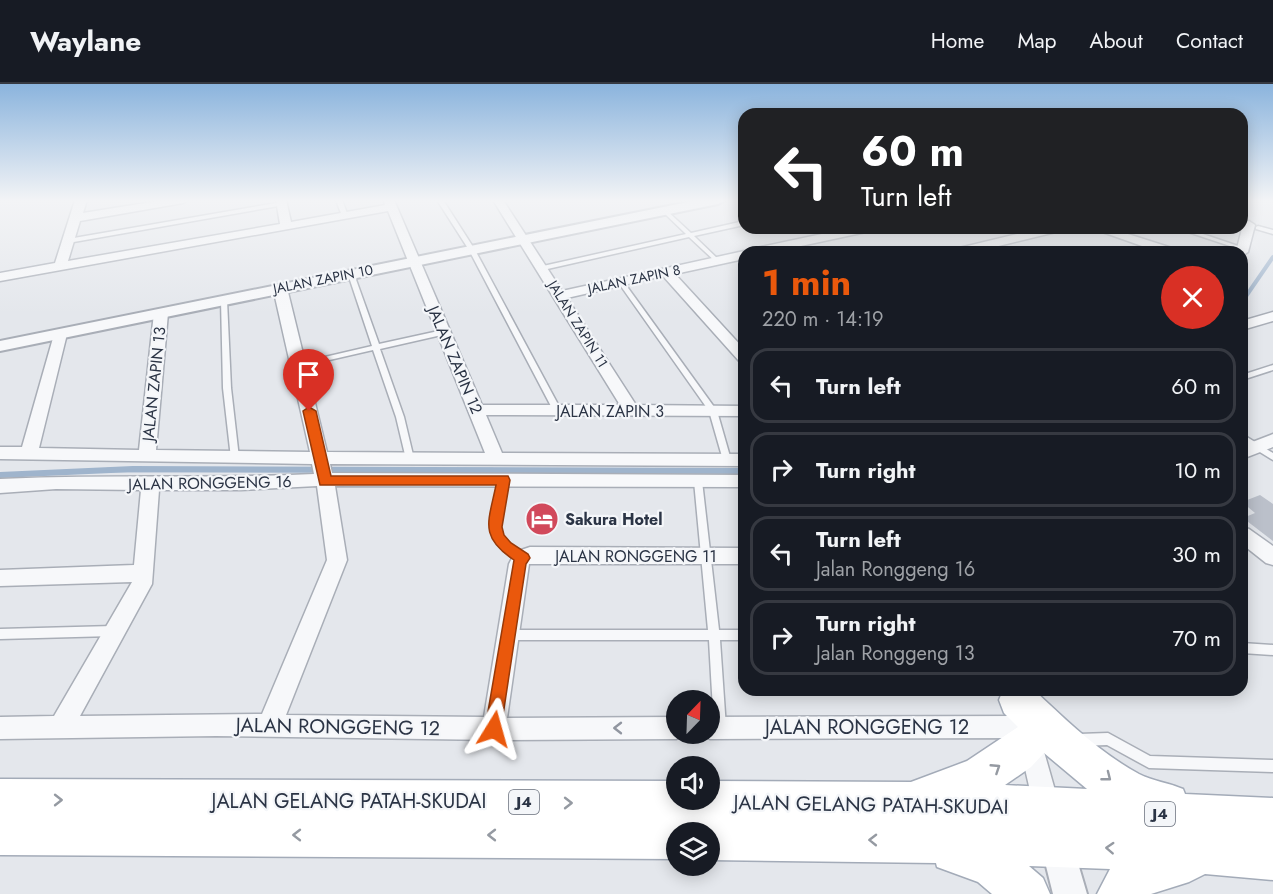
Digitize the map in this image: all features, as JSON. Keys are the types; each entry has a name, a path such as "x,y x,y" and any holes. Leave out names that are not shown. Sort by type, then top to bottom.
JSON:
{"main road":[{"path":"903,803 971,782 995,769 1030,720 1117,785 1149,801 1260,819"},
{"name":"JALAN GELANG PATAH-SKUDAI","path":"0,800 903,803 1218,853 1273,858"},
{"name":"JALAN GELANG PATAH-SKUDAI","path":"720,838 924,841 1052,827 1260,819"},
{"name":"JALAN GELANG PATAH-SKUDAI","path":"0,833 666,837"},
{"path":"924,841 992,864 1027,894"},
{"path":"1120,894 1125,884 1151,869 1218,853"}],"street":[{"path":"60,267 69,238"},
{"path":"0,277 221,238"},
{"name":"JALAN ZAPIN 12","path":"405,238 496,459"},
{"name":"JALAN ZAPIN 10","path":"0,346 529,238"},
{"path":"784,246 821,238"},
{"path":"983,246 1016,238"},
{"path":"1122,238 1142,246"},
{"name":"JALAN ZAPIN 11","path":"523,239 632,411"},
{"name":"JALAN ZAPIN 8","path":"560,295 738,256"},
{"path":"666,272 738,351"},
{"path":"268,727 337,560 325,481 280,288"},
{"name":"JALAN ZAPIN 13","path":"147,456 161,313"},
{"path":"1248,324 1271,318"},
{"path":"29,453 60,334"},
{"name":"JALAN ZAPIN 3","path":"477,410 738,411"},
{"name":"JALAN RONGGENG 16","path":"0,453 235,458 735,460"},
{"name":"JALAN RONGGENG 16","path":"0,486 56,483 325,481 738,481"},
{"path":"61,727 142,584 151,484"},
{"path":"1248,538 1273,557"},
{"name":"JALAN RONGGENG 11","path":"522,558 530,555 738,556"},
{"path":"494,729 519,564 522,558"},
{"path":"0,578 143,573"},
{"path":"1030,720 1052,827 1070,894"},
{"name":"JALAN RONGGENG 12","path":"720,728 1030,720"},
{"name":"JALAN RONGGENG 12","path":"0,728 216,725 494,729 666,728"}],"lane":[{"path":"68,241 85,238"},
{"path":"464,238 557,410"},
{"path":"543,268 682,238"},
{"path":"692,238 717,261"},
{"path":"1208,238 1231,246"},
{"path":"351,274 400,417 410,459"},
{"path":"621,282 713,411 735,460"},
{"path":"224,300 227,388 235,458"},
{"path":"299,365 443,332"},
{"path":"1248,376 1273,367"},
{"path":"1257,446 1273,457"},
{"path":"503,480 495,527 497,537 506,547 522,558"},
{"path":"698,481 714,635 715,690"},
{"path":"0,634 115,631"},
{"path":"508,634 738,635"},
{"path":"1248,648 1273,650"},
{"path":"1030,720 1108,739 1149,762 1273,766"}],"building":[{"path":"1260,495 1273,504 1273,541 1248,522 1248,516 1255,513 1248,507 1248,500"}],"waterway":[{"path":"1248,293 1273,257"},
{"path":"0,475 111,470"},
{"path":"111,470 438,470"},
{"path":"111,470 438,470"},
{"path":"438,470 493,470"},
{"path":"438,470 738,471"}],"place":[{"name":"Sakura Hotel","path":"542,519"}],"route":[{"path":"309,411 325,481 337,479 503,480 495,527 497,537 506,547 522,558 519,564 494,729"}]}
